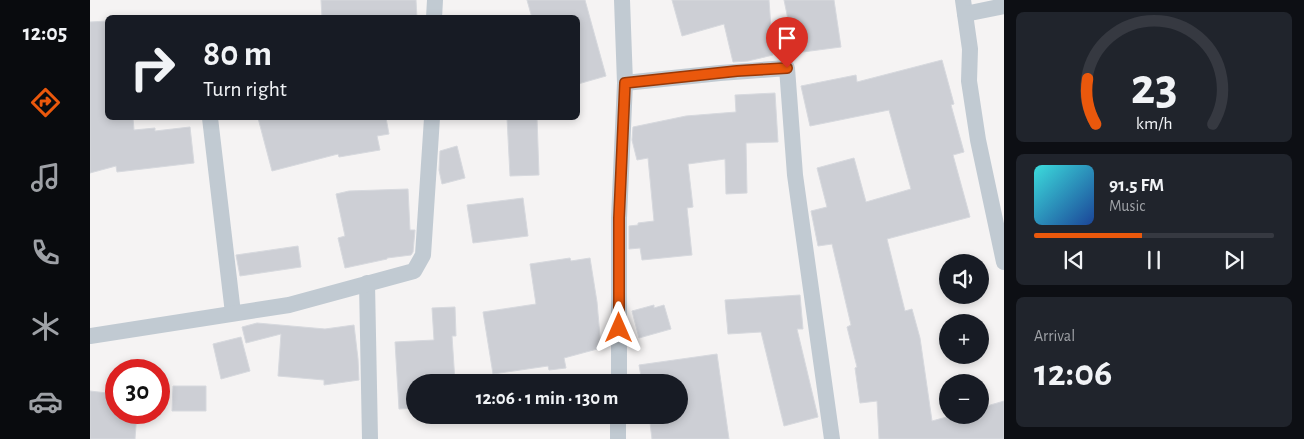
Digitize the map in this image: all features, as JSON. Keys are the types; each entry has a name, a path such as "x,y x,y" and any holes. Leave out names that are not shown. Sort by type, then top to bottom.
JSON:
{"street":[{"path":"434,15 435,0"},
{"path":"619,374 619,218 625,83 622,0"},
{"path":"1004,6 964,7 970,49 969,81 978,140 1004,262"},
{"path":"625,83 737,71 787,68 795,176 832,439"},
{"path":"210,120 232,313"},
{"path":"90,336 289,305 414,271 423,255 432,120"},
{"path":"368,284 370,439"},
{"path":"618,424 618,439"}],"building":[{"path":"321,0 416,0 417,15 322,15"},
{"path":"527,0 585,0 606,76 580,83 580,15 531,15"},
{"path":"672,0 769,0 773,55 748,61 733,62 724,24 682,36"},
{"path":"784,0 834,0 841,47 795,53"},
{"path":"105,21 105,120 133,120 134,130 155,128 155,131 190,127 194,163 117,172 116,166 90,173 90,22"},
{"path":"942,60 954,104 951,105 964,152 953,155 970,217 887,239 905,311 912,309 920,338 932,421 939,419 939,424 989,424 989,405 1004,401 1004,439 879,439 877,401 860,403 855,368 857,367 847,327 851,325 832,244 818,246 811,211 827,207 817,168 854,158 866,202 911,189 889,110 810,126 801,86 856,75 857,82"},
{"path":"775,93 778,142 746,143 747,193 726,194 725,159 688,164 693,207 687,208 692,255 642,260 640,248 629,249 629,226 654,221 648,158 637,160 632,140 633,127 686,116 736,112 735,95"},
{"path":"259,120 386,120 389,134 377,136 380,150 339,157 338,154 272,171"},
{"path":"507,120 537,120 539,175 510,176"},
{"path":"457,146 465,178 442,184 439,170 440,151"},
{"path":"408,189 410,230 415,230 413,252 411,255 387,258 345,268 338,238 345,236 336,194 349,191"},
{"path":"523,198 528,236 473,243 467,205"},
{"path":"298,246 301,267 240,276 236,255"},
{"path":"570,258 571,261 590,258 597,302 601,348 564,358 566,368 549,370 548,366 493,374 483,312 536,304 530,264"},
{"path":"800,295 803,329 797,329 818,417 784,426 761,332 728,334 725,300"},
{"path":"654,305 654,308 664,305 671,329 639,338 632,311"},
{"path":"455,307 456,336 452,336 454,374 406,374 406,409 399,409 395,342 434,340 432,308"},
{"path":"257,323 325,329 354,325 359,380 324,385 324,380 278,376 281,334 246,343 242,327"},
{"path":"241,337 250,371 221,379 213,344"},
{"path":"717,354 729,439 652,439 650,424 688,424 688,374 641,374 639,365"},
{"path":"173,386 206,386 206,411 172,411"},
{"path":"90,391 105,393 105,424 136,424 135,439 90,439"}],"route":[{"path":"619,328 619,218 625,83 737,71 787,68"}]}
